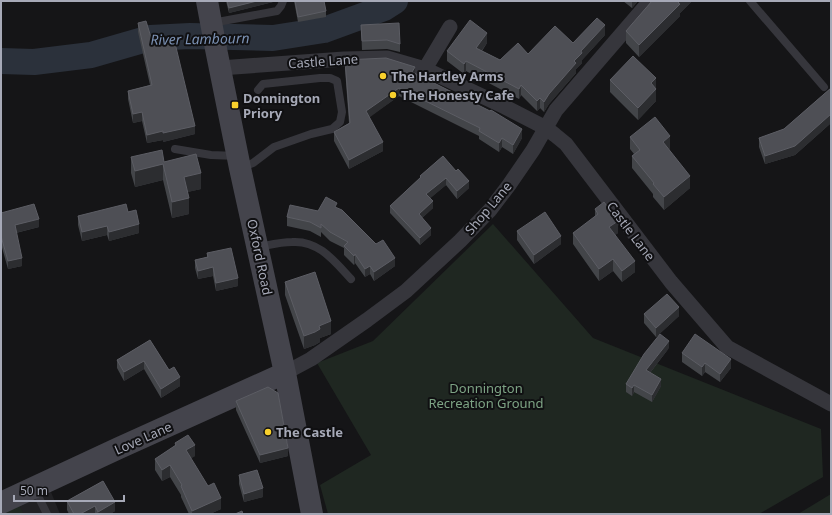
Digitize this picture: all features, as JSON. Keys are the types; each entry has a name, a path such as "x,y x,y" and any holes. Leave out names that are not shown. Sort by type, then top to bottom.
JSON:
{"main road":[{"name":"Oxford Road","path":"207,1 257,248 285,373 312,514"},
{"name":"Love Lane","path":"1,503 285,373"}],"street":[{"name":"Shop Lane","path":"285,373 311,359 406,291 460,241 490,210 509,185 556,110 650,1"},
{"path":"425,68 450,27"},
{"name":"Castle Lane","path":"215,43 344,59 387,58 425,68 546,128 566,144 671,282 727,347 831,404"}],"lane":[{"path":"215,43 277,11 283,1"},
{"path":"750,1 824,87"},
{"path":"175,149 211,155 239,162 252,163 274,147 311,134 332,129 340,122 342,112 337,81 330,78 263,84 258,90"},
{"path":"257,248 292,242 309,244 319,248 332,258 351,279"},
{"path":"34,488 47,514"}],"shaded area":[{"path":"51,492 60,514 1,514 1,512"}],"green space":[{"name":"Donnington Recreation Ground","path":"493,224 593,338 821,429 823,477 759,514 328,514 320,485 371,455 317,363 373,341"},
{"path":"831,494 831,514 798,514"},
{"path":"19,506 24,514 1,514 1,513"}],"building":[{"path":"227,1 257,1 229,8"},
{"path":"295,1 324,1 326,11 298,17"},
{"path":"652,1 680,1 678,3 680,4 639,45 626,31"},
{"path":"597,18 605,25 581,51 582,53 574,61 576,63 549,94 544,102 540,98 537,101 521,85 519,89 466,61 464,64 447,51 470,20 487,33 476,48 500,60 518,43 528,54 555,26 573,43"},
{"path":"146,21 153,44 174,39 195,126 147,135 142,112 133,114 128,91 152,85 138,23"},
{"path":"399,23 400,44 387,40 362,41 361,25"},
{"path":"633,56 656,78 651,83 656,89 638,108 610,80"},
{"path":"386,58 415,67 412,72 490,111 491,110 522,129 513,145 502,138 499,143 479,131 480,128 399,88 366,111 383,142 349,160 334,132 350,123 345,60"},
{"path":"831,88 831,114 795,146 765,156 759,138 784,129"},
{"path":"655,117 670,136 663,142 690,176 664,197 632,156 640,150 630,137"},
{"path":"162,150 164,162 196,154 201,173 184,177 189,198 172,202 163,164 135,171 131,157"},
{"path":"443,156 456,171 458,169 469,181 457,191 446,178 426,194 433,201 419,214 431,228 420,238 390,206 421,177 420,176"},
{"path":"326,197 337,203 335,207 342,210 376,244 383,240 395,258 374,272 370,266 365,269 355,254 354,256 344,246 348,242 330,232 321,224 321,228 310,222 287,217 290,205 318,211"},
{"path":"604,202 618,221 609,227 635,261 622,271 613,259 599,269 573,233 598,214 595,209"},
{"path":"34,204 39,219 15,225 22,258 8,261 1,236 1,213"},
{"path":"126,204 128,212 136,210 139,224 109,232 107,226 82,232 78,216"},
{"path":"545,212 561,236 534,255 517,231"},
{"path":"231,248 238,278 216,283 213,267 198,271 195,260 208,257 207,253"},
{"path":"315,272 331,321 319,326 320,329 315,332 304,336 285,282"},
{"path":"667,294 679,307 656,328 644,314"},
{"path":"660,334 669,341 646,370 661,379 652,395 634,385 632,388 626,384 644,354"},
{"path":"695,334 731,359 720,374 705,363 702,367 682,353"},
{"path":"150,340 169,370 174,367 180,377 161,389 144,361 124,372 117,360"},
{"name":"The Castle","path":"268,387 278,393 288,448 260,455 236,401"},
{"path":"188,435 195,445 186,450 208,486 214,483 221,498 192,511 181,486 182,485 170,465 162,470 155,459"},
{"path":"257,470 263,488 244,494 239,475"},
{"path":"103,481 115,502 98,512 95,506 80,514 74,514 67,501"},
{"path":"242,511 243,514 235,514"}],"waterway":[{"name":"River Lambourn","path":"1,61 34,62 91,55 150,38 190,36 273,38 324,30 384,8 395,1"}],"place":[{"name":"The Hartley Arms","path":"383,76"},
{"name":"The Honesty Cafe","path":"393,95"},
{"name":"Donnington Priory","path":"235,105"},
{"name":"The Castle","path":"268,432"}]}
